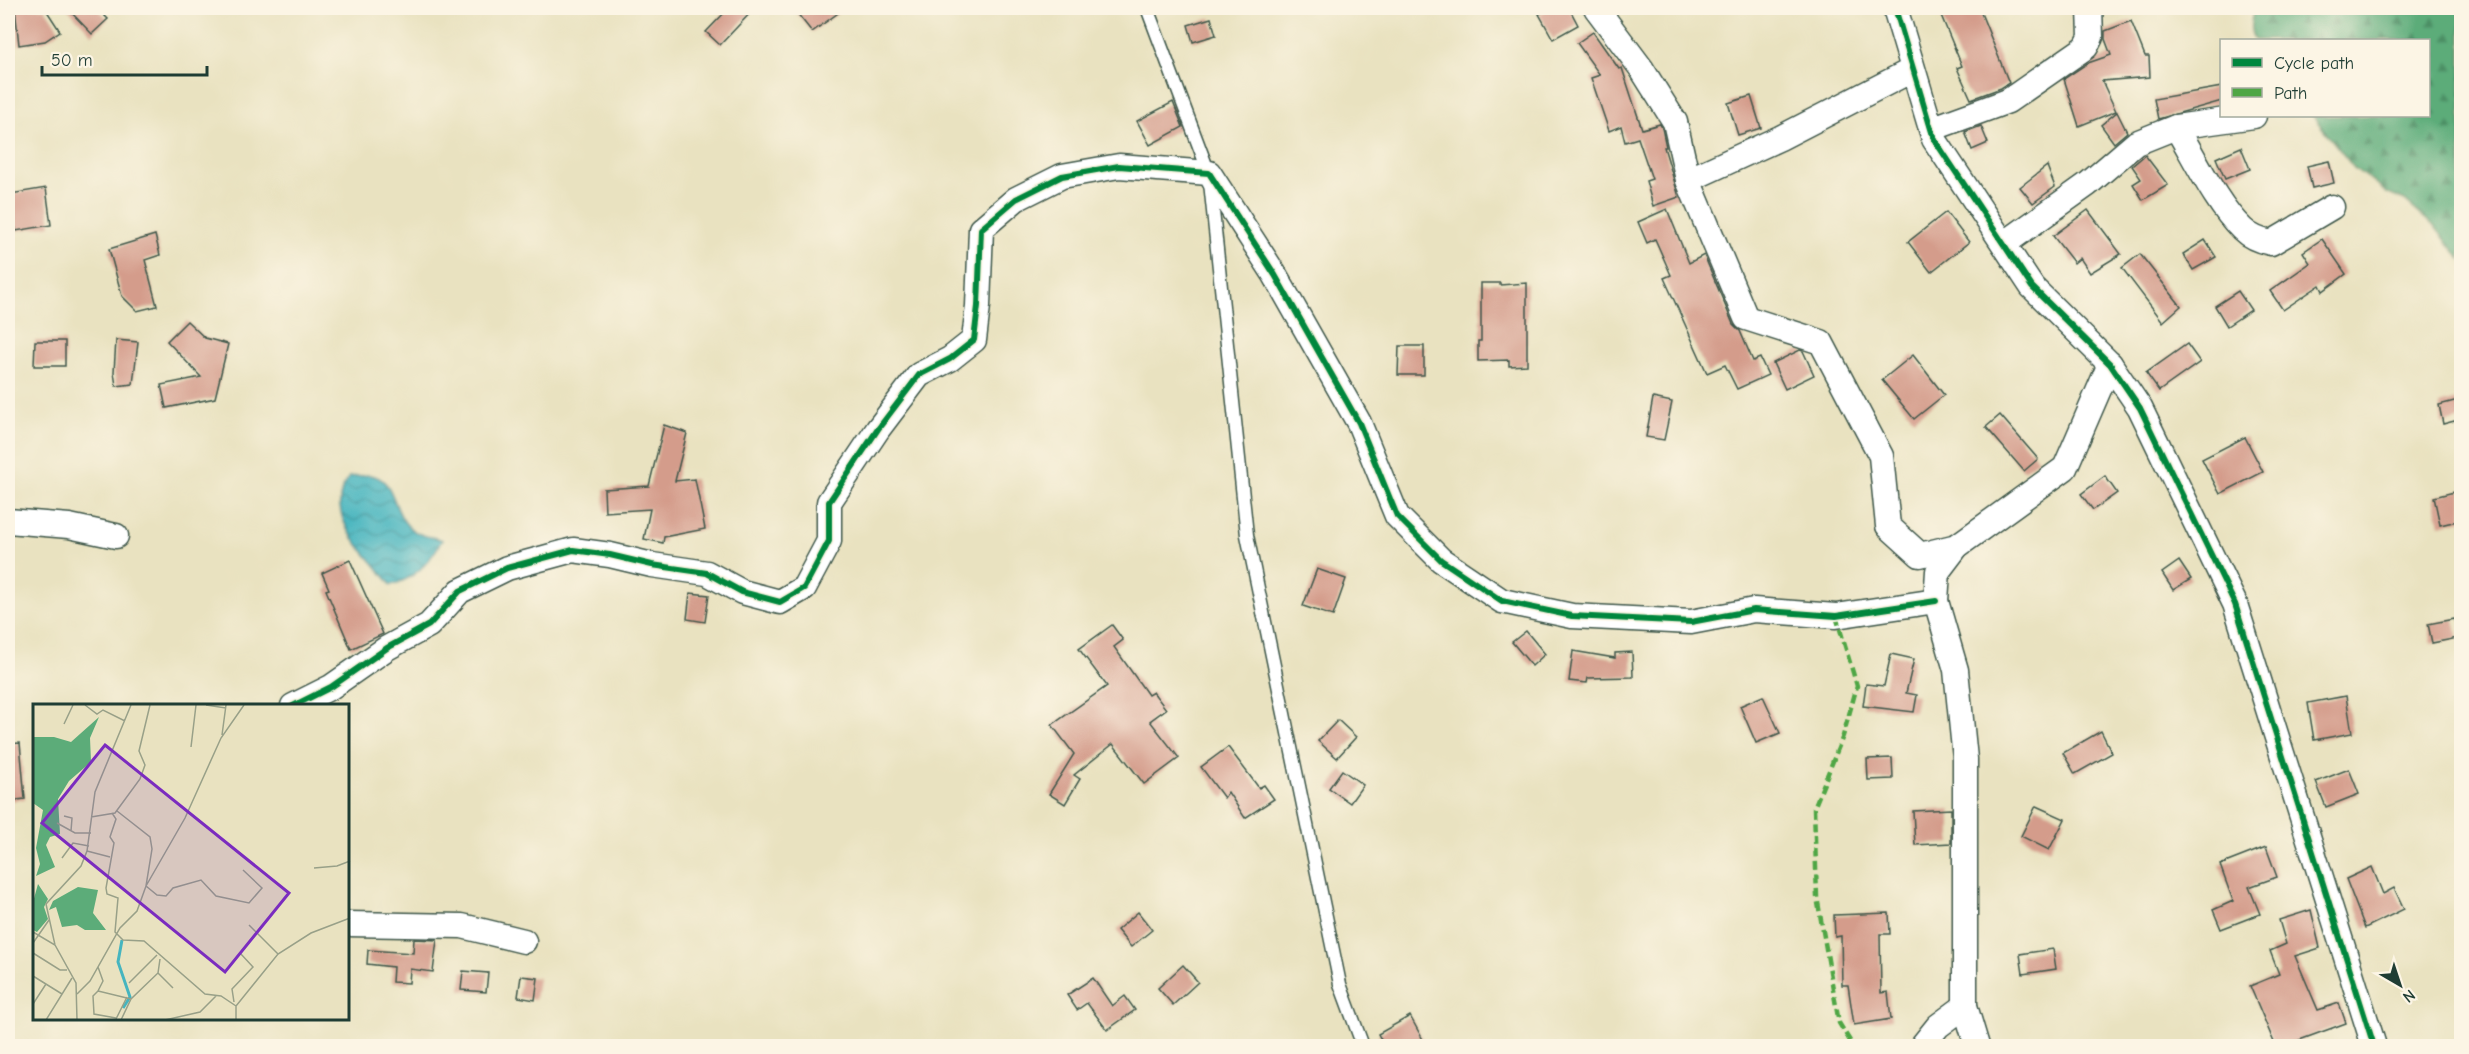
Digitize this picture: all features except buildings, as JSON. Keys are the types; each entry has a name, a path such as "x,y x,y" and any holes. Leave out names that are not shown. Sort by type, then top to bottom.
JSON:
{"street":[{"path":"1596,8 1641,68 1675,122 1688,180 1746,318 1821,342 1881,456 1888,526 1920,555 1957,546"},
{"path":"1894,8 1934,140 2032,287 2110,364 2140,408 2235,604 2374,1047"},
{"path":"1931,129 2008,101 2086,47 2091,37 2090,8"},
{"path":"1688,180 1780,138 1912,70"},
{"path":"2004,244 2088,184 2136,143 2176,127 2247,117"},
{"path":"2176,127 2216,195 2242,230 2260,241 2271,243 2332,207"},
{"path":"297,704 330,687 387,648 429,625 460,591 507,568 573,550 707,573 742,592 780,602 804,588 829,541 829,502 878,429 919,375 950,359 974,340 978,306 981,229 1016,199 1062,176 1119,166 1209,173 1275,275 1359,423 1397,516 1441,560 1502,601 1572,616 1691,622 1754,610 1836,616 1936,601"},
{"path":"1977,1047 1965,1006 1965,759 1956,670 1936,601 1938,571 1957,546 2065,468 2110,364"},
{"path":"8,521 69,526 116,536"},
{"path":"350,924 462,926 524,941"},
{"path":"1922,1047 1938,1026 1965,1006"}],"lane":[{"path":"1147,8 1209,173 1247,535 1340,984 1363,1047"}],"green space":[{"path":"2255,8 2461,8 2461,259 2436,228 2405,201 2387,193 2354,168 2314,117 2430,117 2430,39 2254,39 2251,20"}],"water":[{"path":"369,475 378,477 389,488 402,518 411,529 419,534 442,540 433,555 421,568 407,579 391,585 351,534 340,506 341,492 349,477"}],"marked path":[{"path":"1836,616 1857,686 1843,736 1814,808 1817,897 1839,1023 1853,1046"}],"cycle path":[{"path":"1895,8 1934,139 2032,287 2110,364 2140,408 2235,604 2374,1046"},
{"path":"297,704 331,687 387,648 429,625 460,591 507,568 573,550 707,573 742,592 780,602 804,588 829,541 829,502 878,429 919,375 950,359 974,340 978,306 981,229 1016,199 1062,176 1119,166 1209,173 1275,275 1359,423 1397,516 1441,560 1502,601 1572,616 1691,622 1754,610 1836,616 1936,601"}]}
